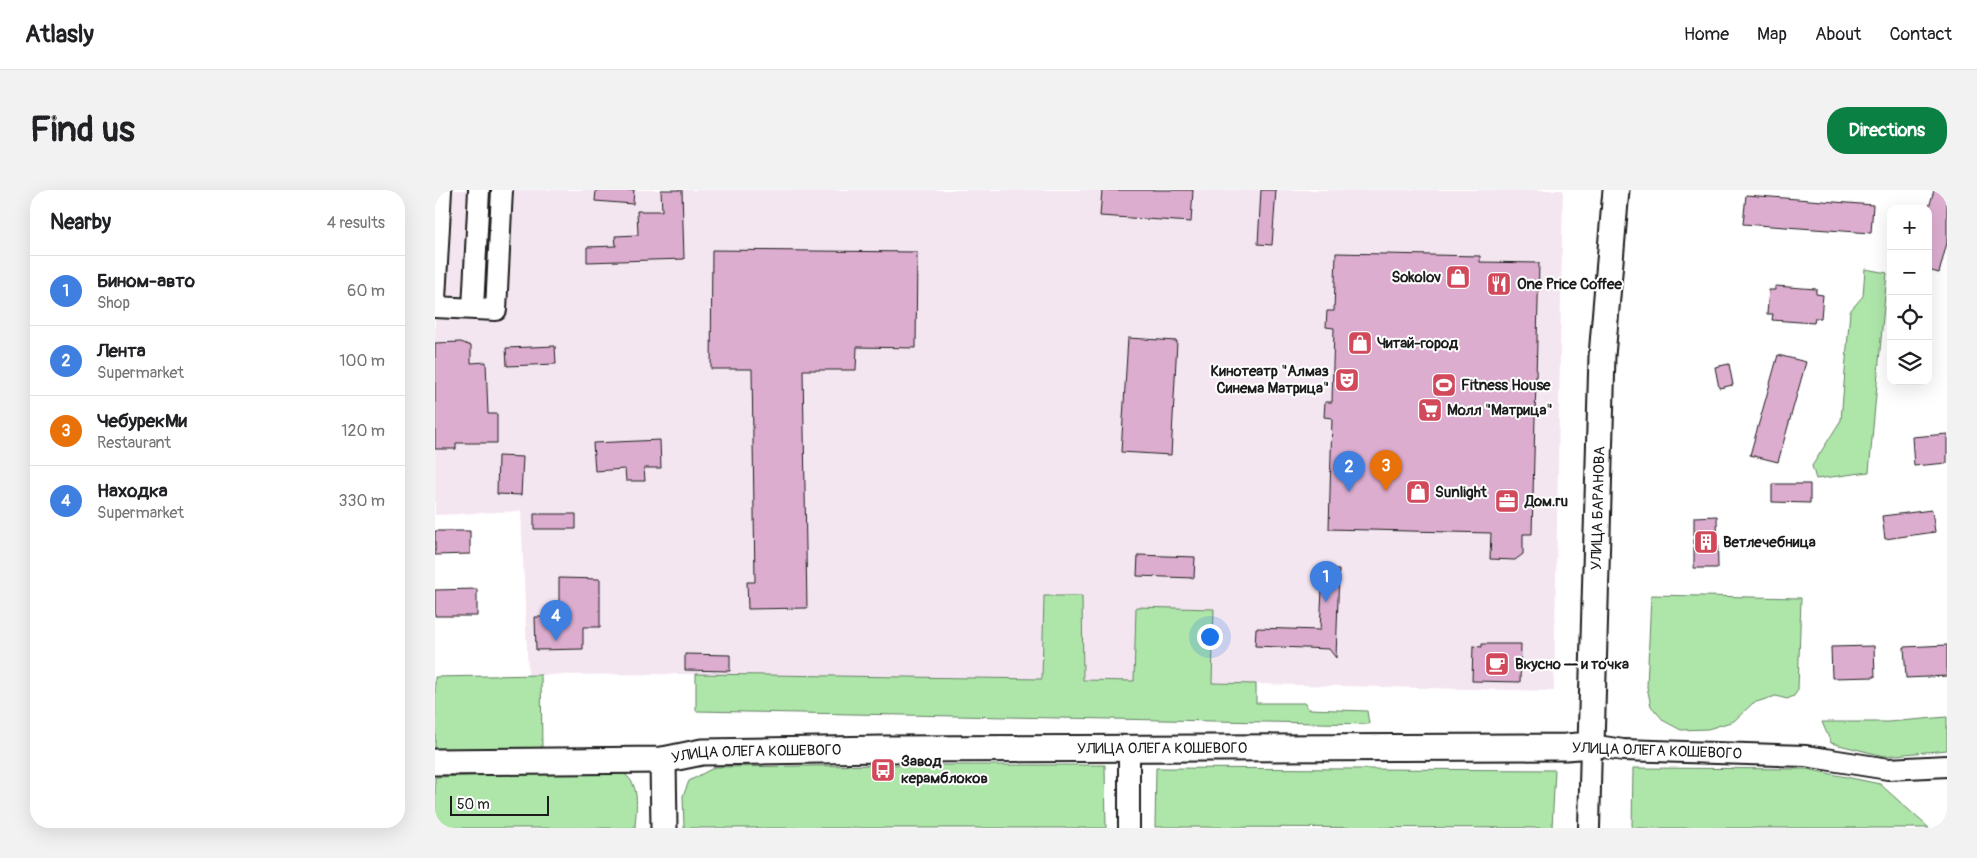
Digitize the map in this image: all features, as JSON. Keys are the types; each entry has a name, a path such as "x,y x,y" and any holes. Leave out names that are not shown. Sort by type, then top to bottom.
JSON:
{"main road":[{"name":"УЛИЦА БАРАНОВА","path":"1591,745 1602,356 1617,190"},
{"name":"УЛИЦА ОЛЕГА КОШЕВОГО","path":"435,762 663,760 705,752 885,749 1423,749 1591,745"},
{"path":"663,760 664,828"}],"street":[{"path":"435,299 441,190"},
{"path":"473,309 479,190"},
{"path":"435,307 496,310 502,190"},
{"name":"УЛИЦА ОЛЕГА КОШЕВОГО","path":"1591,745 1623,750 1806,756 1888,770 1947,766"},
{"name":"УЛИЦА БАРАНОВА","path":"1589,828 1591,745"},
{"path":"1129,749 1129,828"}],"shaded area":[{"path":"435,190 1563,190 1554,691 1082,680 1082,596 1044,596 1042,679 696,674 528,675 521,511 435,515"}],"green space":[{"path":"1865,269 1887,273 1869,472 1816,479 1812,466 1841,420 1850,311 1863,296"},
{"path":"1651,595 1801,598 1798,690 1794,696 1787,699 1776,696 1753,703 1734,721 1708,729 1681,730 1664,721 1651,706 1647,687"},
{"path":"1044,596 1082,596 1083,680 1134,681 1136,607 1214,609 1212,683 1256,684 1256,703 1305,703 1308,709 1367,711 1369,724 696,711 696,674 1042,679"},
{"path":"541,675 542,748 435,749 435,677"},
{"path":"1947,717 1947,750 1884,756 1831,743 1822,722 1888,722"},
{"path":"1105,765 1106,828 684,828 683,796 689,781 715,767"},
{"path":"1156,768 1555,770 1552,828 1155,827"},
{"path":"1633,768 1807,769 1880,784 1929,828 1632,828"},
{"path":"620,771 632,782 635,789 635,828 435,828 435,777"}],"building":[{"path":"596,190 634,190 633,204 595,201"},
{"path":"661,190 682,190 684,259 587,262 587,247 616,246 615,236 638,235 637,211 662,211"},
{"path":"1102,190 1193,190 1191,222 1100,216"},
{"path":"1261,190 1276,190 1272,245 1258,244"},
{"path":"1934,190 1947,190 1947,243 1939,273 1932,271 1932,205 1930,205"},
{"path":"1746,195 1873,205 1871,233 1743,224"},
{"path":"712,250 917,252 916,348 857,347 856,370 803,370 807,608 748,609 747,582 755,582 752,369 711,369"},
{"name":"Молл \"Матрица\"","path":"1336,253 1480,256 1480,262 1539,263 1532,534 1523,534 1523,554 1515,560 1490,559 1491,533 1329,529 1332,418 1324,417 1325,402 1332,402 1334,328 1326,327 1327,311 1334,311"},
{"path":"1775,286 1816,289 1816,294 1823,295 1821,318 1815,318 1814,323 1772,320 1773,314 1767,314 1769,290 1775,290"},
{"path":"1128,338 1177,341 1171,455 1121,452"},
{"path":"461,342 471,346 471,363 486,362 488,414 497,414 497,443 456,443 456,449 435,449 435,343"},
{"path":"555,346 556,364 507,366 506,348"},
{"path":"1778,355 1806,362 1778,462 1750,455"},
{"path":"1729,364 1733,385 1719,388 1715,367"},
{"path":"1947,434 1947,463 1914,466 1912,437"},
{"path":"660,440 661,468 644,468 645,481 626,481 625,469 595,471 593,443"},
{"path":"498,456 523,457 521,495 497,494"},
{"path":"1772,484 1810,484 1810,503 1772,502"},
{"path":"1932,510 1935,532 1885,539 1882,516"},
{"path":"534,514 576,514 576,529 534,529"},
{"name":"Ветлечебница","path":"1717,516 1718,568 1694,568 1694,517"},
{"path":"435,531 470,531 470,554 435,555"},
{"path":"1138,555 1195,557 1194,578 1137,576"},
{"path":"1323,569 1339,570 1336,658 1329,649 1255,646 1256,628 1320,630"},
{"path":"559,578 600,579 600,627 583,627 583,649 536,650 535,617 559,617"},
{"path":"477,589 477,616 435,616 435,590"},
{"name":"Вкусно — и точка","path":"1482,644 1521,644 1520,682 1472,681 1473,646 1482,647"},
{"path":"1947,645 1947,676 1906,678 1904,647"},
{"path":"1874,646 1875,677 1832,678 1831,647"},
{"path":"685,654 730,655 730,671 685,670"}],"place":[{"name":"Sokolov","path":"1458,277"},
{"name":"One Price Coffee","path":"1499,284"},
{"name":"Читай-город","path":"1360,343"},
{"name":"Кинотеатр \"Алмаз Синема Матрица\"","path":"1347,380"},
{"name":"Fitness House","path":"1444,385"},
{"name":"Молл \"Матрица\"","path":"1430,410"},
{"name":"ЧебурекМи","path":"1386,491"},
{"name":"Лента","path":"1349,492"},
{"name":"Sunlight","path":"1418,492"},
{"name":"Дом.ru","path":"1507,501"},
{"name":"Ветлечебница","path":"1706,542"},
{"name":"Бином-авто","path":"1326,602"},
{"name":"Находка","path":"556,641"},
{"name":"Вкусно — и точка","path":"1497,664"},
{"name":"Завод керамблоков","path":"883,770"}]}
